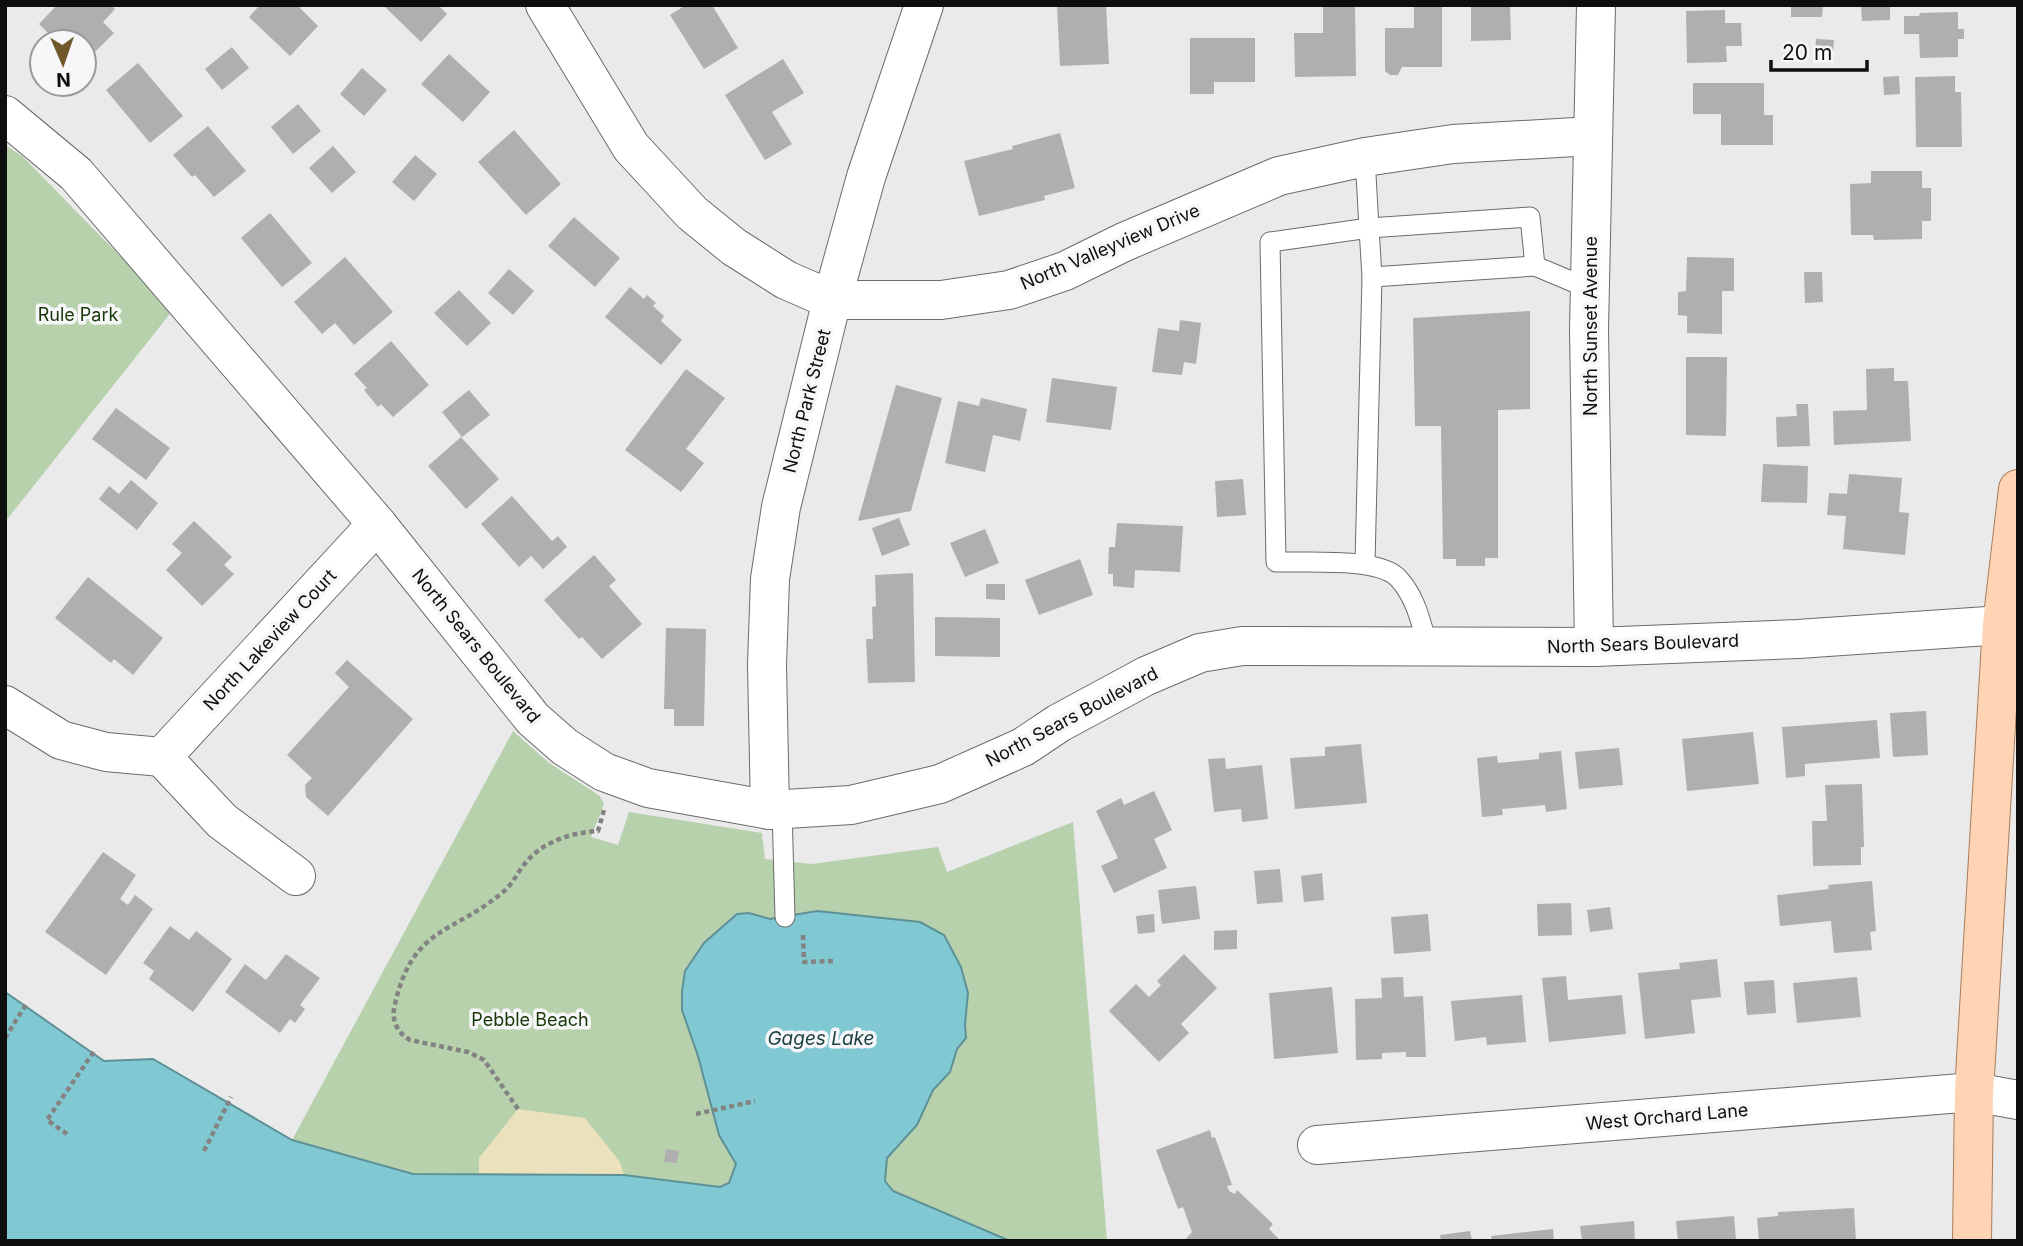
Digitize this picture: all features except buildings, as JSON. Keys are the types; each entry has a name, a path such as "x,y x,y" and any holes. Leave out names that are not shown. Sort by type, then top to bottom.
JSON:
{"main road":[{"path":"1972,1241 1974,1092 2018,488"}],"street":[{"name":"North Valleyview Drive","path":"545,5 631,147 692,214 734,247 786,280 832,300 941,300 1009,290 1065,271 1124,242 1279,176 1364,157 1453,144 1592,136"},
{"name":"North Park Street","path":"776,809 767,665 770,579 781,507 832,300 866,177 923,5"},
{"name":"North Sunset Avenue","path":"1594,647 1590,289 1596,5"},
{"name":"North Sears Boulevard","path":"5,115 76,174 377,524 533,719 565,747 604,772 648,788 776,809 851,804 940,784 1023,747 1059,723 1146,676 1200,653 1242,646 1594,647 1798,639 2010,626"},
{"name":"North Lakeview Court","path":"162,757 377,524"},
{"path":"5,705 61,740 106,752 162,757 222,821 296,876"},
{"name":"West Orchard Lane","path":"1317,1145 1974,1092 2018,1100"}],"lane":[{"path":"1364,157 1372,277 1365,564"},
{"path":"1428,647 1415,604 1396,576 1365,564 1276,562 1270,242 1369,228 1530,217 1535,266"},
{"path":"1372,277 1535,266 1590,289"},
{"path":"776,809 794,921"}],"path":[{"path":"518,1109 484,1060 467,1052 410,1040 403,1036 398,1031 393,1013 397,997 412,958 424,943 505,891 534,853 550,843 579,832 598,831 613,775"},
{"path":"794,921 804,962 835,961"},
{"path":"5,1038 27,1003"},
{"path":"67,1134 47,1120 95,1050"},
{"path":"204,1151 231,1097"},
{"path":"696,1114 755,1101"}],"green space":[{"name":"Rule Park","path":"5,145 22,156 173,310 5,522"},
{"name":"Pebble Beach","path":"513,731 549,763 600,796 604,804 591,837 618,845 629,812 762,833 765,859 812,864 938,847 947,872 1073,822 1107,1241 1010,1241 893,1191 885,1181 887,1158 917,1125 933,1090 950,1072 957,1049 966,1038 968,993 944,936 920,922 817,911 769,919 749,913 737,914 704,943 692,1041 719,1135 736,1164 729,1183 720,1187 624,1175 413,1174 292,1140"}],"sand":[{"path":"518,1109 585,1118 620,1162 624,1175 479,1173 479,1158"}],"water":[{"name":"Gages Lake","path":"817,911 920,922 944,935 961,967 968,993 966,1038 957,1049 950,1072 933,1090 917,1125 887,1158 885,1181 893,1191 1010,1241 5,1241 5,992 104,1061 153,1059 292,1140 413,1174 624,1175 720,1187 729,1183 736,1164 719,1135 698,1056 682,1010 685,971 704,943 737,914 749,913 770,919"}]}
